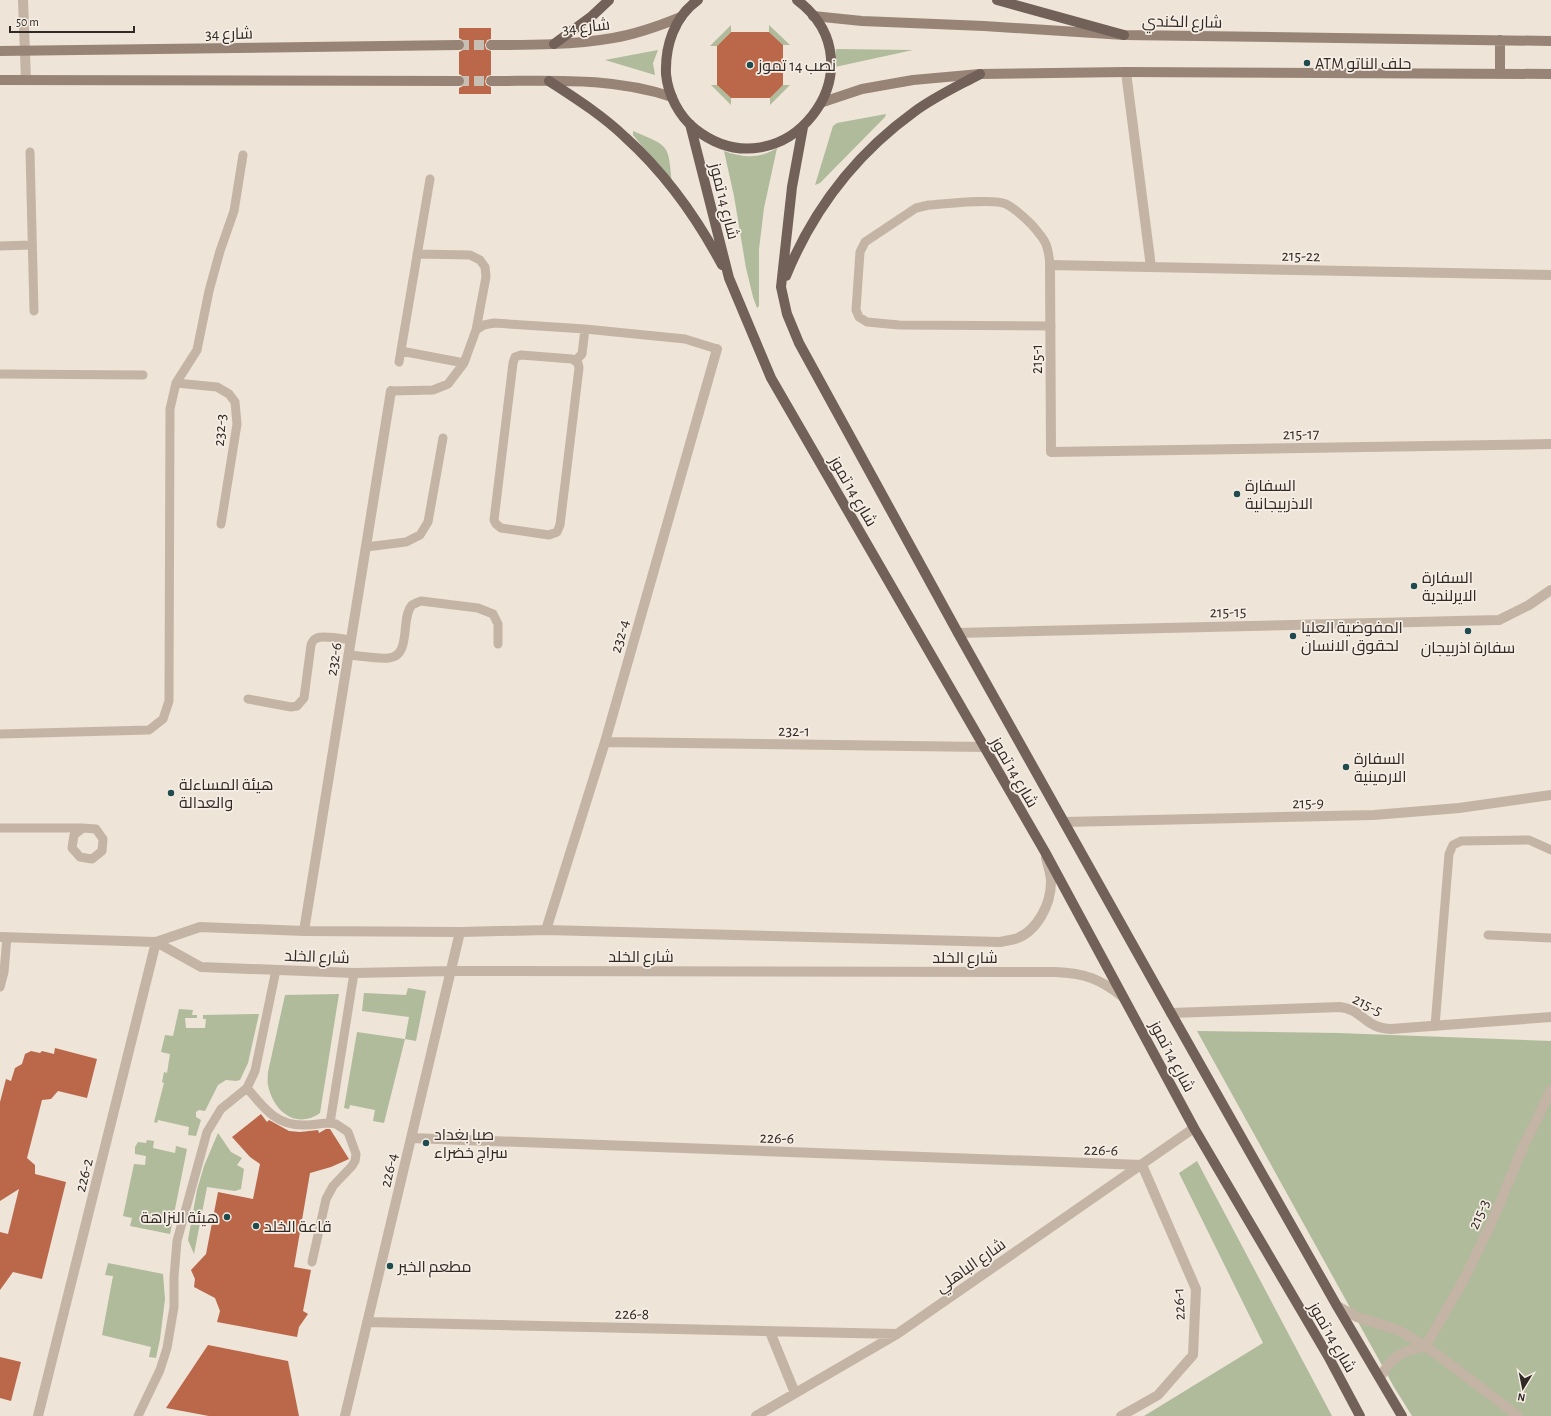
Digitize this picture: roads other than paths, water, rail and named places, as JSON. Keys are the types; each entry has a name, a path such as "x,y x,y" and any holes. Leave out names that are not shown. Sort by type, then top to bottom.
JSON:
{"main road":[{"path":"554,44 592,16 609,0"},
{"path":"697,0 681,17 668,44 666,62 667,80 672,97 683,116 704,136 720,143 749,148 773,144 789,137 811,119 822,102 829,80 830,58 827,42 822,28 802,2"},
{"path":"997,0 1124,35"},
{"path":"781,287 796,251 814,219 835,188 859,160 886,134 915,111 980,74"},
{"path":"549,81 588,107 618,131 657,169 686,205 711,244 729,278"},
{"name":"شارع 14 تموز","path":"690,124 729,278 771,378 1045,852 1194,1128 1328,1356 1360,1416"},
{"name":"شارع 14 تموز","path":"803,127 792,187 781,287 787,314 799,343 958,633 1171,1013 1337,1306 1402,1416"}],"street":[{"path":"23,0 26,80"},
{"name":"شارع الكندي","path":"814,16 862,22 976,26 1124,35 1551,41"},
{"name":"شارع 34","path":"491,45 588,42 615,38 647,30 681,17"},
{"path":"1500,40 1500,74"},
{"name":"شارع 34","path":"0,51 459,46"},
{"path":"822,102 862,89 913,80 980,74 1126,72 1551,74"},
{"path":"1126,72 1151,267"},
{"path":"0,80 459,81"},
{"path":"491,81 611,83 643,89 672,97"},
{"name":"215-22","path":"1050,265 1551,275"},
{"name":"215-1","path":"1050,265 1051,452"},
{"name":"232-4","path":"546,930 605,742 717,349"},
{"name":"232-6","path":"304,931 391,391"},
{"name":"215-17","path":"1051,452 1551,444"},
{"name":"215-15","path":"958,633 1499,620 1529,605 1551,590"},
{"name":"232-1","path":"605,742 984,747"},
{"name":"215-9","path":"1064,822 1374,816 1459,808 1551,795"},
{"name":"شارع الخلد","path":"4,937 156,942 200,927 304,931 460,932 546,930 1000,942 1015,939 1026,934 1042,915 1047,904 1051,884 1045,852"},
{"name":"226-4","path":"345,1416 460,932"},
{"name":"شارع الخلد","path":"156,942 201,967 354,973 450,970 1055,972 1081,974 1093,978 1107,984 1125,998"},
{"name":"226-2","path":"38,1416 156,942"},
{"name":"215-5","path":"1171,1013 1340,1007 1356,1011 1368,1022 1382,1028 1434,1026 1551,1017"},
{"name":"215-3","path":"1425,1347 1463,1281 1487,1233 1524,1145 1551,1090"},
{"name":"شارع الباهلي","path":"756,1416 897,1334 1194,1128"},
{"name":"226-6","path":"411,1138 1142,1165"},
{"name":"226-1","path":"1121,1416 1158,1395 1194,1355 1196,1288 1142,1165"},
{"path":"1337,1306 1356,1318 1398,1330 1438,1355 1518,1416"},
{"name":"226-8","path":"368,1322 897,1334"},
{"path":"770,1332 796,1393"},
{"path":"1380,1378 1387,1365 1398,1356 1411,1349 1425,1347"}],"lane":[{"path":"30,152 31,245 34,311"},
{"path":"0,734 149,730 163,719 169,701 170,409 176,383 197,350 209,291 218,258 234,211 243,155"},
{"path":"399,362 430,179"},
{"path":"1050,265 1049,249 1044,239 1022,214 1005,204 992,202 925,206 916,208 865,242 862,247 860,252 856,310 859,317 867,322 898,325 1051,326"},
{"path":"0,246 31,245"},
{"path":"391,391 433,390 440,388 453,379 464,363 476,330 486,277 485,267 480,260 470,255 417,254"},
{"path":"476,330 484,325 494,323 585,328 685,339 717,349"},
{"path":"575,361 582,354 585,328"},
{"path":"401,351 464,363"},
{"path":"521,355 569,359 575,361 578,363 579,371 559,529 549,535 498,527 494,520 494,516 513,360 521,355"},
{"path":"0,374 143,375"},
{"name":"232-3","path":"176,383 217,387 229,394 235,402 237,424 221,524"},
{"path":"366,547 406,542 420,535 428,522 443,438"},
{"path":"348,655 390,658 398,653 404,644 406,617 412,605 420,601 478,608 493,614 498,624 498,644"},
{"path":"248,699 291,707 297,706 304,698 311,645 313,640 323,637 351,640"},
{"path":"0,828 83,828"},
{"path":"1434,1026 1449,854 1454,845 1461,841 1529,840 1551,850"},
{"path":"1488,935 1551,938"},
{"path":"0,987 4,972 4,937"},
{"path":"138,1416 160,1370 167,1348 174,1307 174,1277 177,1241 207,1132 221,1109 247,1088 255,1071 276,970"},
{"path":"330,1123 354,973"},
{"path":"247,1088 260,1104 281,1122 293,1125 330,1123 336,1124 348,1132 356,1154 355,1161 333,1186 326,1199 312,1262"}],"tunnel":[{"path":"459,45 491,45"},
{"path":"459,81 491,81"}],"place":[{"name":"ATM حلف الناتو","path":"1307,63"},
{"name":"نصب 14 تموز","path":"750,65"},
{"name":"السفارة الاذربيجانية","path":"1237,494"},
{"name":"السفارة الايرلندية","path":"1414,586"},
{"name":"سفارة اذربيجان","path":"1468,631"},
{"name":"المفوضية العليا لحقوق الانسان","path":"1293,636"},
{"name":"السفارة الارمينية","path":"1346,767"},
{"name":"هيئة المساءلة والعدالة","path":"171,793"},
{"name":"صبا بغداد سراج خضراء","path":"426,1143"},
{"name":"هيئة النزاهة","path":"227,1217"},
{"name":"قاعة الخلد","path":"256,1226"},
{"name":"مطعم الخير","path":"390,1266"}]}
